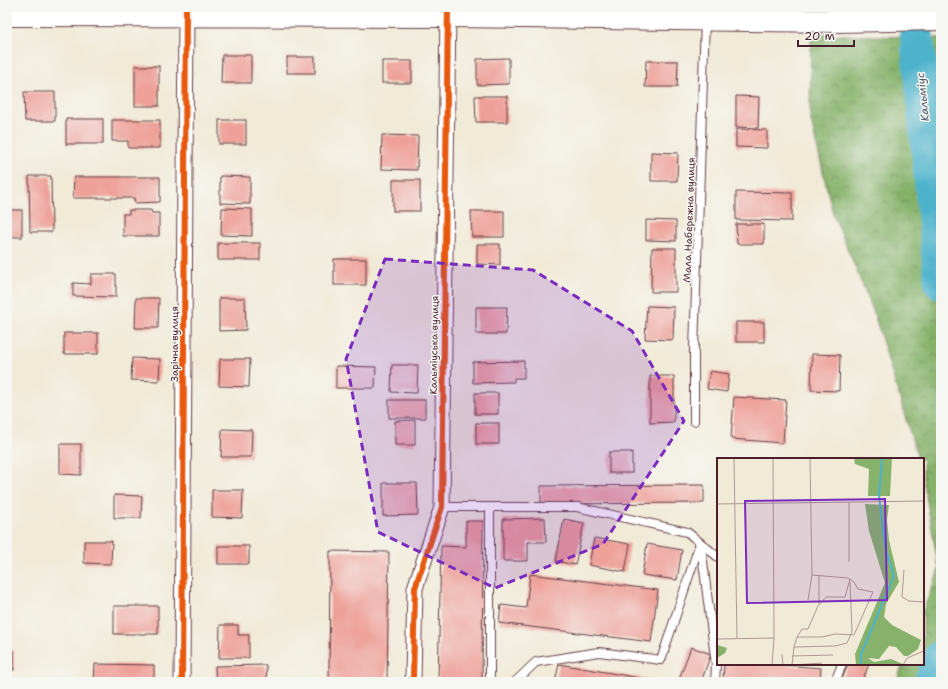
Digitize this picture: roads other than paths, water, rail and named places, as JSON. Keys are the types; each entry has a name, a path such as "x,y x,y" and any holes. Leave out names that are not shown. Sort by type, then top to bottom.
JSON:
{"main road":[{"path":"7,15 186,11 448,12 706,20 836,21 941,19"}],"street":[{"name":"Зарічна вулиця","path":"182,682 186,11"},
{"name":"Кальміуська вулиця","path":"413,678 415,588 442,507 448,12"}],"lane":[{"name":"Мала Набережна вулиця","path":"694,421 694,350 706,20"},
{"path":"442,507 577,507 688,532 717,556"},
{"path":"490,507 490,682"},
{"path":"515,682 536,662 599,652 661,660 700,543"},
{"path":"700,543 716,665 715,682"},
{"path":"835,682 842,665"}],"waterway":[{"name":"Кальміус","path":"914,7 941,283"},
{"name":"Кальміус","path":"931,682 941,657"}]}
